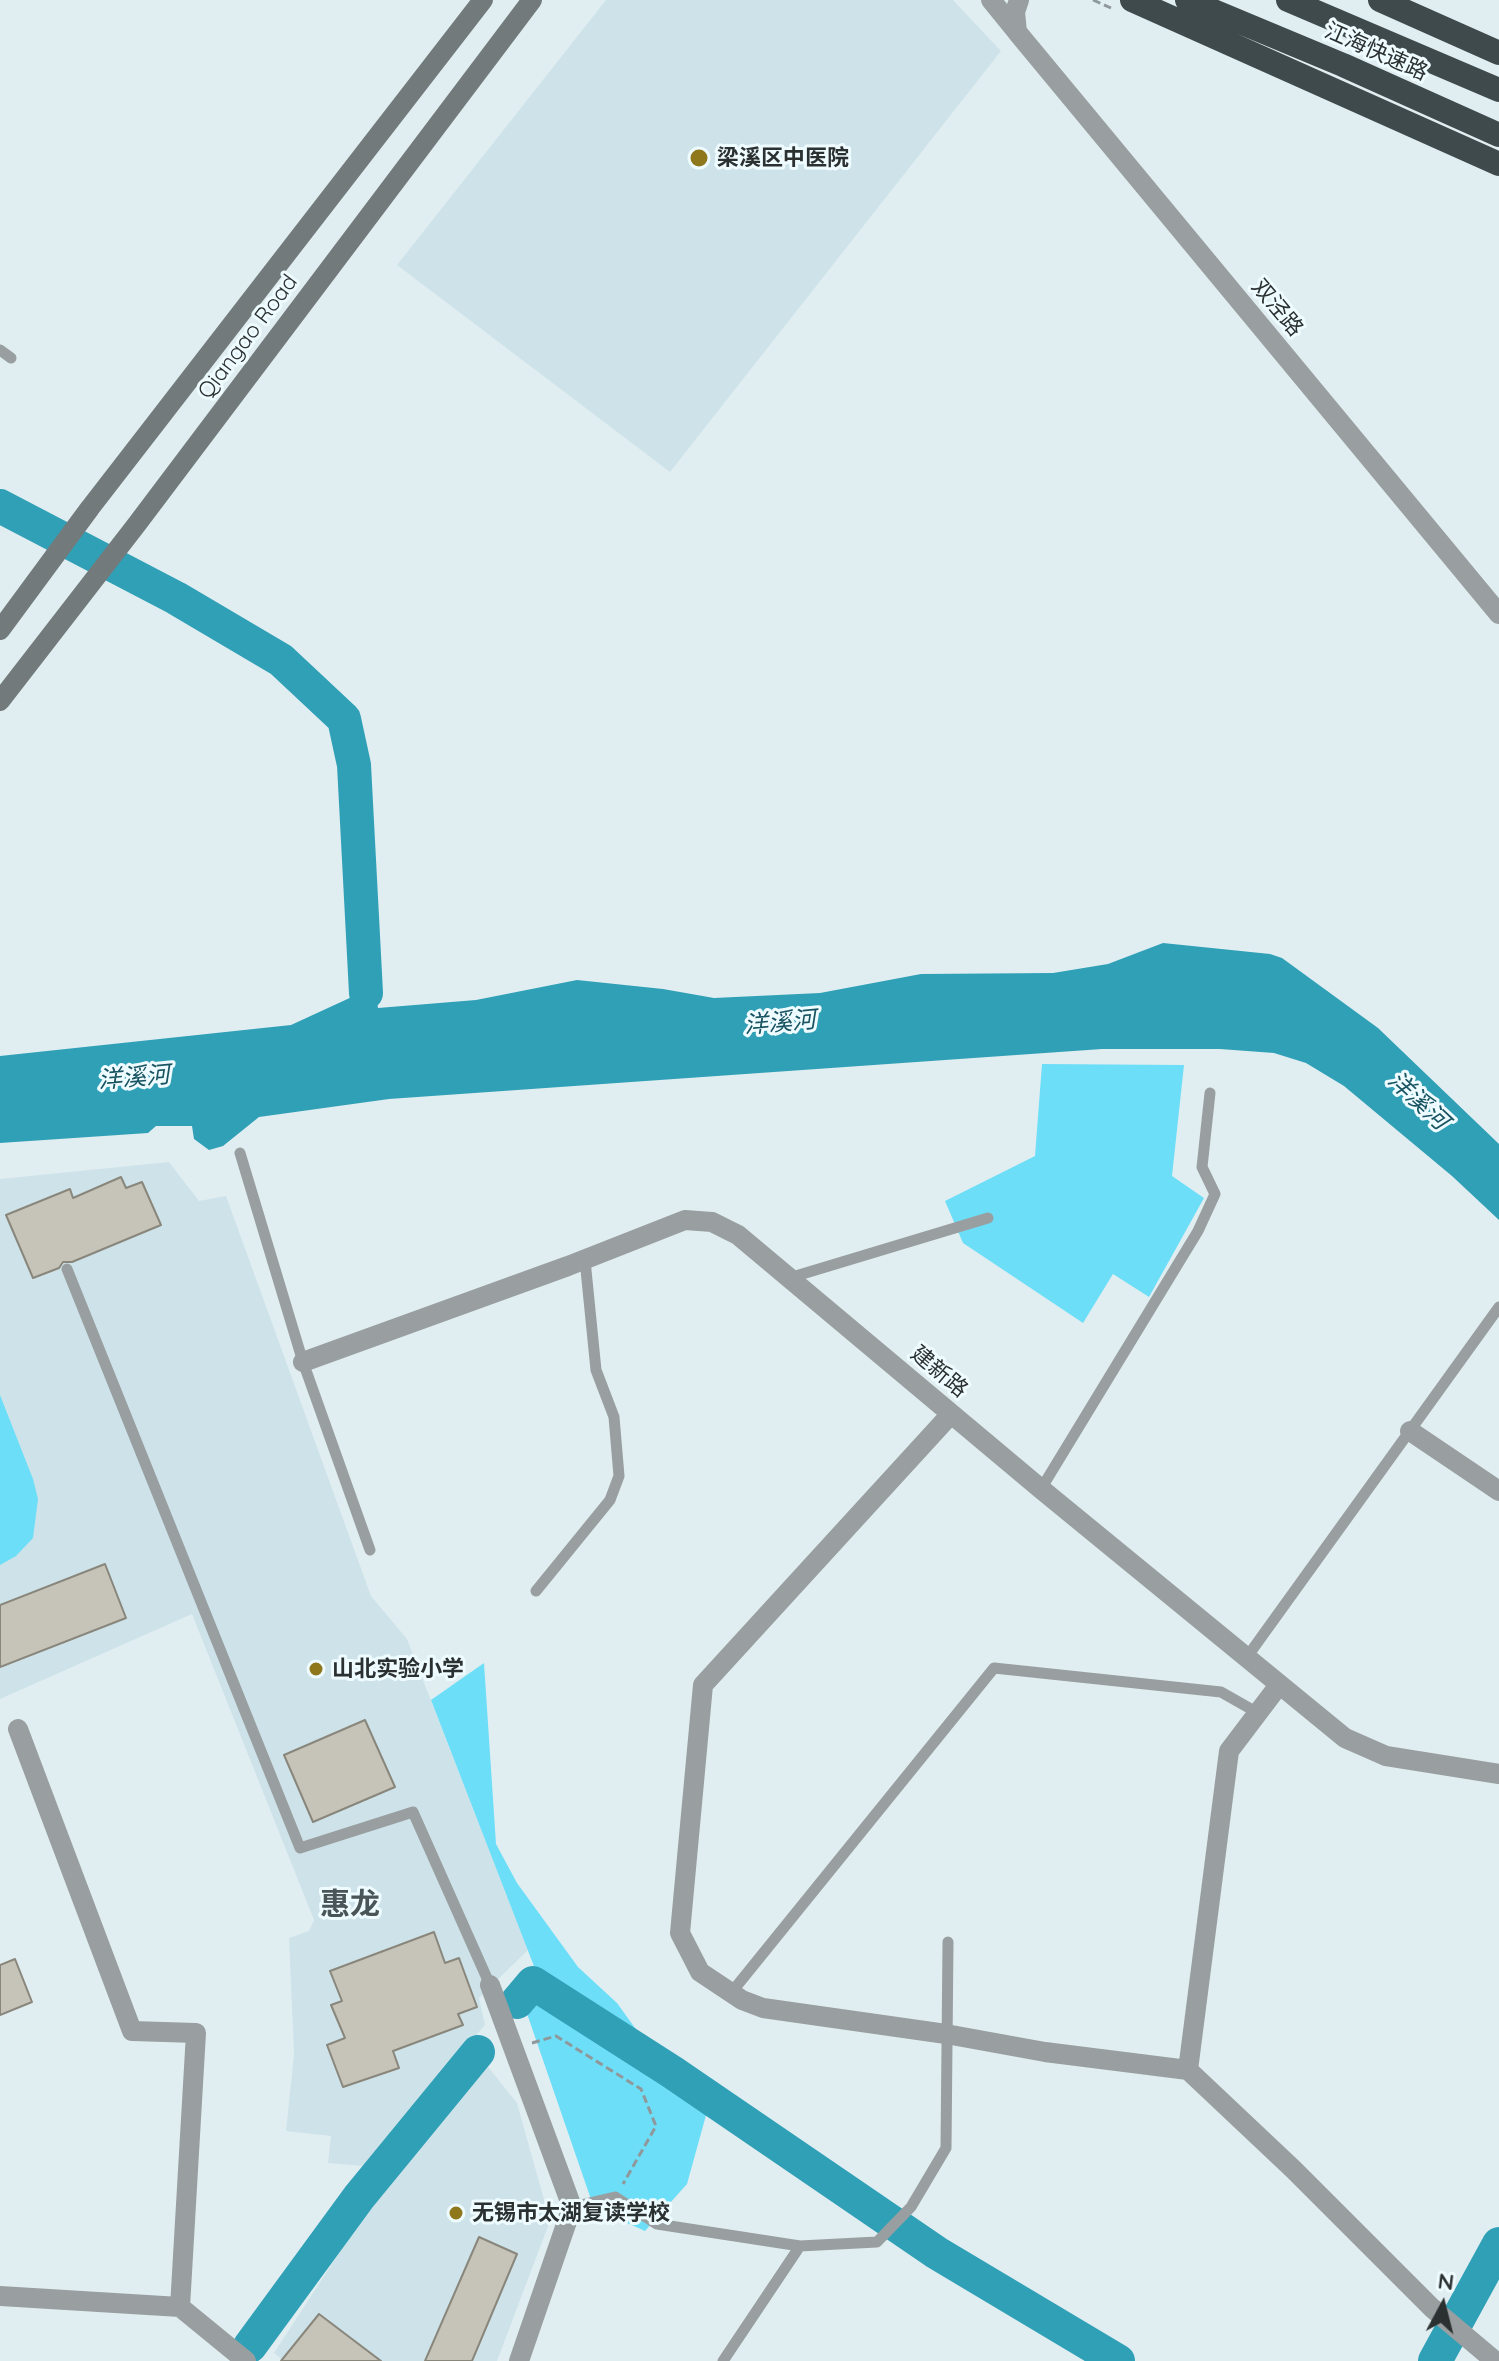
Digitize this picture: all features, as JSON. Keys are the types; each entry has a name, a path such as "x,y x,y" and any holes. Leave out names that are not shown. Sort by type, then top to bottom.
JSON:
{"highway":[{"path":"1132,0 1499,164"},
{"name":"江海快速路","path":"1187,0 1499,135"},
{"name":"江海快速路","path":"1288,0 1499,90"},
{"path":"1380,0 1497,53"}],"main road":[{"name":"Qiangao Road","path":"0,630 90,508 483,0"},
{"name":"Qiangao Road","path":"0,701 532,0"}],"street":[{"name":"双泾路","path":"991,0 1499,614"},
{"path":"1017,32 1015,12 1019,0"},
{"name":"建新路","path":"303,1362 585,1260 685,1220 712,1222 738,1235 1345,1738 1386,1756 1499,1774"},
{"path":"951,1414 703,1685 680,1933 700,1972 731,1993 763,2008 946,2034 1045,2052 1188,2070 1293,2169 1432,2308 1487,2355"},
{"path":"1410,1431 1499,1491"},
{"path":"1188,2070 1229,1751 1279,1685"},
{"path":"18,1729 132,2031 196,2033 180,2307"},
{"path":"490,1985 572,2207 519,2361"},
{"path":"0,2296 180,2307 246,2361"}],"lane":[{"path":"0,350 11,358"},
{"path":"1041,1489 1198,1231 1215,1194 1202,1167 1210,1093"},
{"path":"240,1153 303,1362 370,1550"},
{"path":"789,1278 988,1218"},
{"path":"536,1591 610,1500 619,1476 614,1417 596,1370 585,1260"},
{"path":"67,1269 300,1848 413,1812 490,1985"},
{"path":"1247,1657 1499,1307"},
{"path":"731,1993 994,1668 1221,1692 1258,1713"},
{"path":"572,2207 615,2197 657,2224 800,2246 877,2242 911,2207 946,2148 948,1942"},
{"path":"723,2361 800,2246"}],"path":[{"path":"513,2049 556,2036 641,2089 656,2126 615,2197"}],"shaded area":[{"name":"梁溪区中医院","path":"606,0 953,0 1001,51 670,472 397,265"},
{"path":"1042,1064 1184,1065 1172,1176 1204,1198 1149,1297 1113,1274 1083,1323 963,1243 945,1201 1035,1156"},
{"name":"山北实验小学","path":"169,1162 199,1201 226,1196 371,1596 407,1639 528,1950 479,1998 485,2025 363,2166 328,2163 331,2136 286,2131 294,2054 289,1938 309,1931 314,1920 192,1614 0,1699 0,1179"},
{"path":"0,1395 38,1499 33,1538 16,1556 0,1565"},
{"path":"484,1663 496,1844 517,1883 578,1967 617,2003 643,2039 537,1974 431,1700"},
{"path":"534,1994 708,2108 687,2184 645,2231 594,2208 524,2005"},
{"name":"无锡市太湖复读学校","path":"485,2063 517,2103 550,2221 497,2361 284,2361 274,2353 370,2205"}],"water":[{"name":"洋溪河","path":"1163,943 1270,954 1282,958 1378,1028 1499,1144 1499,1220 1452,1176 1344,1086 1306,1063 1274,1053 1220,1049 1102,1049 389,1099 259,1117 223,1146 209,1150 194,1139 192,1126 156,1126 148,1133 0,1143 0,1056 291,1025 366,993 376,996 378,1008 476,1000 577,980 714,998 820,993 921,974 1053,973 1108,964"}],"building":[{"path":"121,1177 126,1188 142,1182 161,1225 72,1262 63,1262 59,1268 33,1278 6,1215 70,1189 73,1198"},
{"path":"105,1564 126,1618 0,1667 0,1605"},
{"path":"365,1720 395,1787 313,1822 284,1755"},
{"path":"434,1932 445,1963 459,1958 477,2007 458,2014 463,2025 393,2051 399,2068 343,2087 327,2045 345,2038 331,2005 342,2001 330,1971"},
{"path":"15,1959 32,2002 0,2015 0,1965"},
{"path":"479,2237 517,2254 472,2361 425,2361"},
{"path":"319,2314 381,2361 281,2361"}],"waterway":[{"path":"0,506 176,598 281,660 344,719 354,765 366,993"},
{"path":"517,2002 533,1983 672,2072 937,2253 1118,2361"},
{"path":"250,2346 359,2197 478,2052"},
{"path":"1435,2361 1499,2244"}],"place":[{"name":"梁溪区中医院","path":"699,158"},
{"name":"山北实验小学","path":"316,1669"},
{"name":"无锡市太湖复读学校","path":"456,2213"}],"district":[{"name":"惠龙","path":"350,1905"}]}
